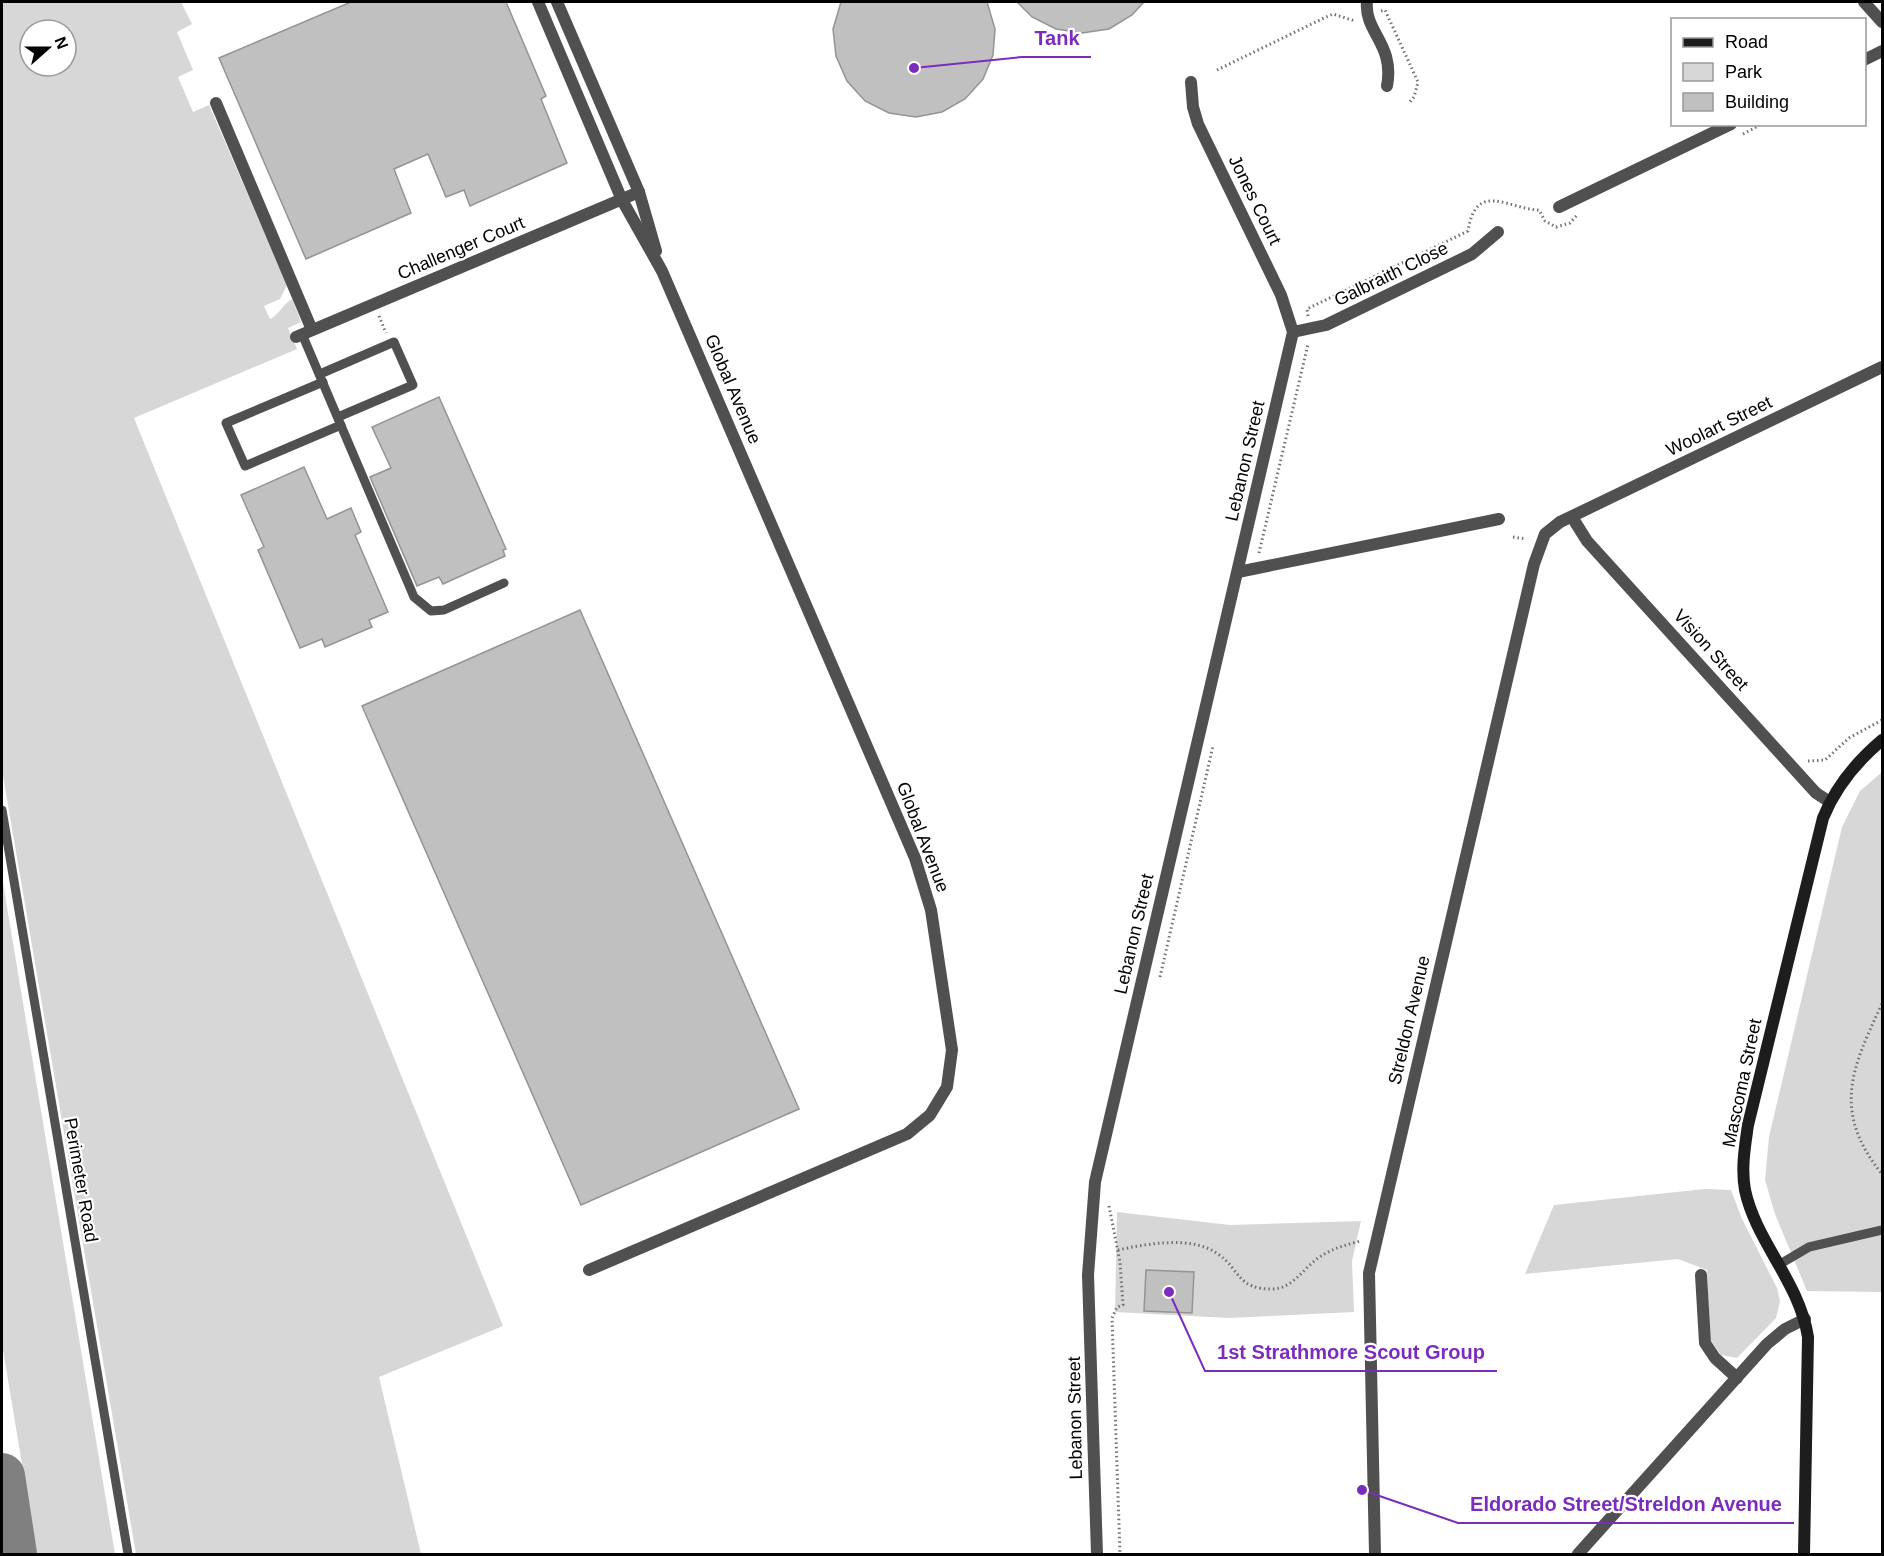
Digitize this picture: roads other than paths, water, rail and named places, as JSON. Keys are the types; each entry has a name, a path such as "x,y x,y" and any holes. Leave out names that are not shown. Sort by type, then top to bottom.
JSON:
{"main road":[{"name":"Mascoma Street","path":"1804,1554 1808,1367 1805,1319 1800,1303 1751,1207 1745,1189 1744,1154 1748,1125 1816,842 1830,802 1856,764 1882,740"}],"street":[{"name":"Global Avenue","path":"538,2 622,200 662,271 915,858 931,909 952,1050 947,1087 930,1115 907,1134 589,1270"},
{"name":"Global Avenue","path":"557,2 639,192 662,271"},
{"path":"1366,2 1368,15 1388,57 1390,69 1387,86"},
{"path":"1864,2 1882,22"},
{"path":"1866,59 1882,51"},
{"name":"Jones Court","path":"1191,82 1193,107 1198,124 1281,295 1293,332"},
{"path":"216,103 304,333"},
{"path":"1559,207 1727,126"},
{"name":"Challenger Court","path":"304,333 639,192"},
{"name":"Galbraith Close","path":"1293,332 1308,331 1326,325 1472,254 1498,232"},
{"name":"Lebanon Street","path":"1096,1554 1088,1275 1095,1182 1293,332"},
{"name":"Woolart Street","path":"1572,517 1882,367"},
{"name":"Vision Street","path":"1572,517 1595,550 1815,793 1830,802"},
{"name":"Streldon Avenue","path":"1375,1554 1369,1273 1534,564 1545,534 1572,517"},
{"path":"1238,572 1499,519"},
{"path":"1701,1275 1705,1343 1715,1358 1737,1378"},
{"path":"1578,1554 1776,1335 1805,1319"}],"lane":[{"path":"304,333 414,597 424,608 431,611 444,609 504,583"},
{"path":"394,342 413,385 244,466 226,423 321,378 394,342"},
{"name":"Perimeter Road","path":"2,810 128,1554"},
{"path":"1780,1264 1809,1247 1882,1230"}],"place":[{"name":"Tank","path":"914,68"},
{"name":"1st Strathmore Scout Group","path":"1169,1292"},
{"name":"Eldorado Street/Streldon Avenue","path":"1362,1490"}]}
